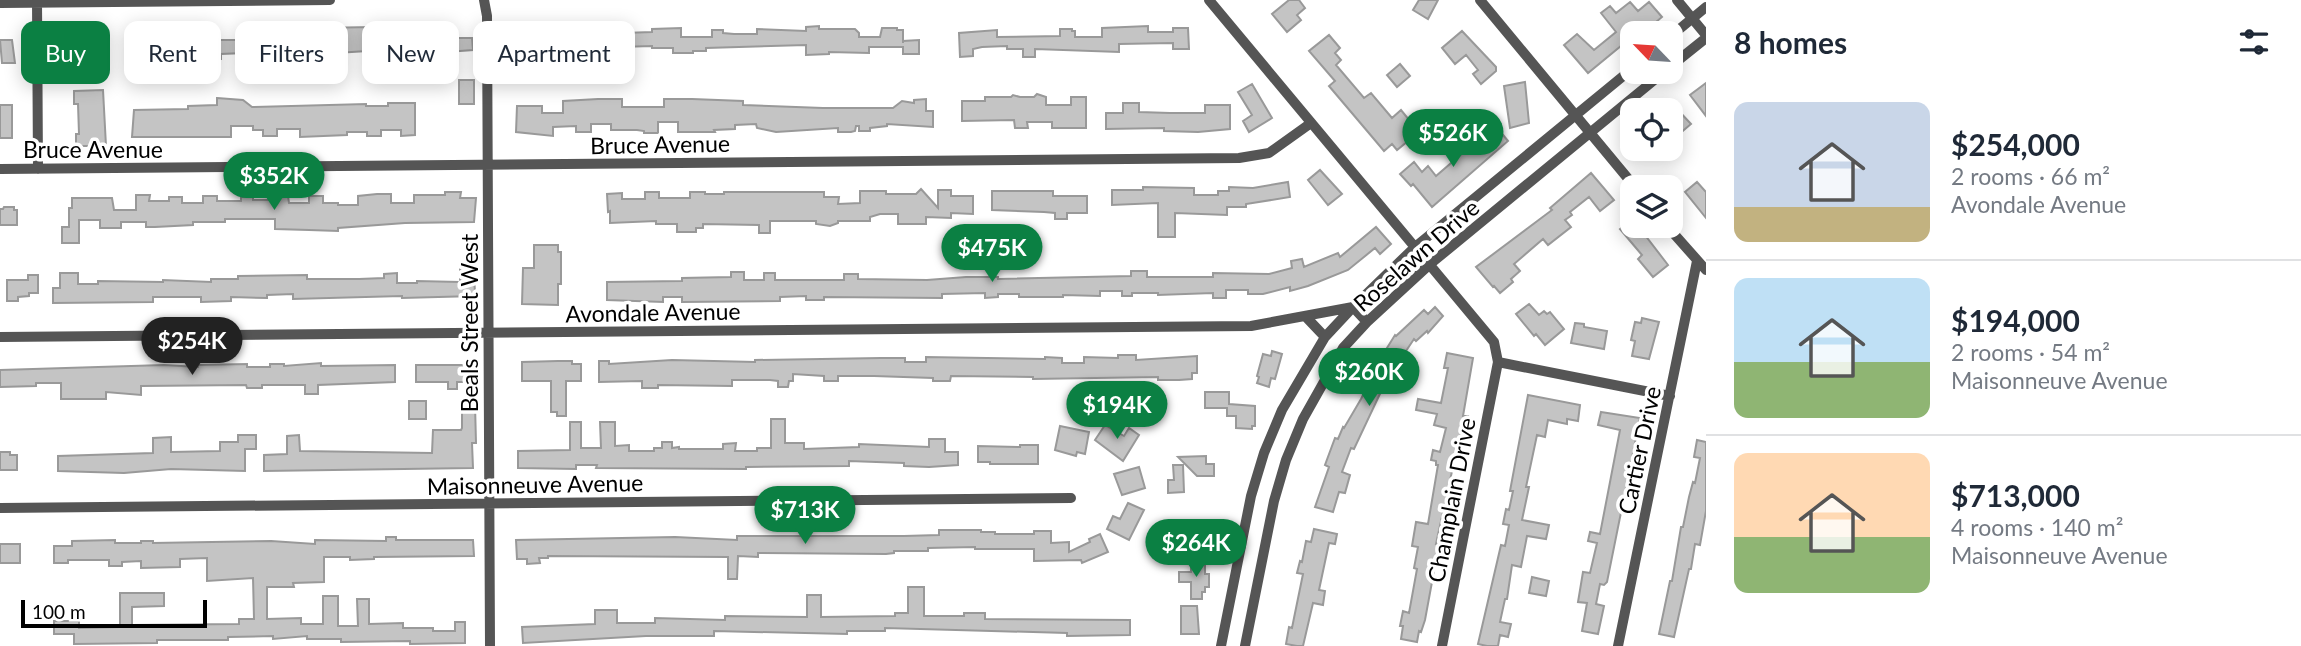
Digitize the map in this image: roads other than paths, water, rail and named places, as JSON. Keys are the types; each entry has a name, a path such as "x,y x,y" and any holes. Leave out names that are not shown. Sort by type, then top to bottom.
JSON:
{"street":[{"path":"0,3 330,0"},
{"name":"Beals Street West","path":"484,0 487,16 489,646"},
{"path":"1209,0 1494,342 1498,362 1670,396"},
{"path":"1480,0 1625,175"},
{"path":"1677,0 1706,36 1684,55"},
{"path":"37,1 38,169"},
{"path":"1684,25 1706,7"},
{"name":"Roselawn Drive","path":"1221,646 1251,496 1264,453 1282,410 1325,337 1415,247 1620,79"},
{"name":"Roselawn Drive","path":"1245,646 1274,501 1286,460 1303,419 1343,348 1429,265 1649,84"},
{"name":"Bruce Avenue","path":"0,169 1239,158 1269,153 1311,123"},
{"path":"1677,238 1706,270"},
{"name":"Cartier Drive","path":"1618,646 1697,261"},
{"path":"1353,307 1367,322"},
{"name":"Avondale Avenue","path":"0,337 1251,326 1353,307"},
{"path":"1306,317 1325,337"},
{"name":"Champlain Drive","path":"1442,646 1498,362"},
{"name":"Maisonneuve Avenue","path":"0,508 1071,498"}]}
